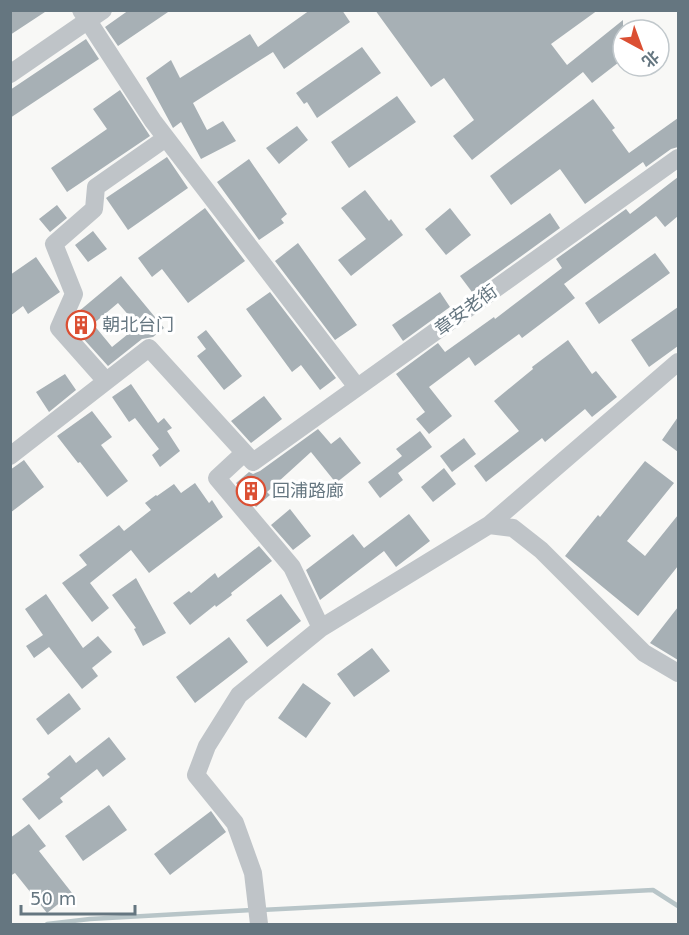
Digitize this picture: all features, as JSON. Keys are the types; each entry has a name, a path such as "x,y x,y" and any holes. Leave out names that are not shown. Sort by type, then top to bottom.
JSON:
{"street":[{"path":"10,74 85,16 103,10"},
{"path":"85,16 153,121 357,387"},
{"path":"106,381 60,328 75,294 54,244 94,209 96,187 166,138"},
{"name":"章安老街","path":"321,628 292,567 217,478 357,387 678,158"},
{"path":"10,456 149,348 248,457"},
{"path":"260,924 253,873 235,823 196,775 207,746 239,695 321,628 489,525 678,362"},
{"path":"489,525 513,528 541,550 644,652 678,673"}],"building":[{"path":"10,10 48,10 10,35"},
{"path":"129,10 171,10 118,46 105,27"},
{"path":"310,10 342,10 350,22 284,69 273,52 193,103 207,130 223,121 236,141 201,159 181,122 173,128 146,78 171,60 180,78 250,34 258,47"},
{"path":"375,10 598,10 551,44 567,65 611,30 611,68 592,83 583,72 472,160 453,136 474,120 444,78 431,87"},
{"path":"86,39 99,59 10,118 10,90"},
{"path":"362,47 381,73 317,118 307,102 304,104 296,93"},
{"path":"120,90 150,136 67,192 51,168 107,129 93,109"},
{"path":"397,96 416,122 349,168 331,142"},
{"path":"593,99 615,128 612,130 629,153 678,118 678,147 671,149 646,167 643,162 585,204 560,169 511,205 490,176"},
{"path":"297,126 308,140 279,164 266,148"},
{"path":"167,157 188,188 128,230 106,198"},
{"path":"249,159 287,214 281,219 284,223 259,240 217,182"},
{"path":"678,177 678,216 665,227 656,216 564,284 575,298 522,338 519,334 475,366 469,357 429,387 452,416 429,434 416,419 425,412 396,374 438,343 445,352 494,317 495,319 562,268 556,259 626,209 630,214"},
{"path":"365,190 403,235 351,276 338,260 366,239 341,208"},
{"path":"57,205 67,218 50,232 39,219"},
{"path":"205,208 245,261 188,303 162,269 152,277 138,258"},
{"path":"450,208 471,235 446,255 425,229"},
{"path":"550,213 560,228 472,292 460,276"},
{"path":"93,231 107,249 88,262 75,245"},
{"path":"298,243 357,325 335,340 275,261"},
{"path":"655,253 670,273 599,324 585,303"},
{"path":"36,257 60,292 28,314 23,306 10,316 10,275"},
{"name":"朝北台门","path":"121,276 164,328 153,337 142,339 108,366 72,326 78,312","holes":["118,303 138,326 112,347 93,324"]},
{"path":"270,292 336,378 320,390 301,365 292,372 246,309"},
{"path":"440,292 450,307 403,341 392,325"},
{"path":"678,307 678,346 649,367 631,340"},
{"path":"206,330 242,376 224,390 197,356 206,349 197,337"},
{"path":"568,340 592,374 596,371 617,397 592,417 585,409 545,442 542,438 486,482 474,466 519,431 494,401 533,369 532,367"},
{"path":"65,374 76,390 49,412 36,392"},
{"path":"131,384 158,423 164,418 172,428 167,431 180,451 160,467 152,455 159,449 135,418 129,422 112,397"},
{"path":"264,396 282,419 251,443 231,421"},
{"path":"92,411 112,437 101,445 128,481 107,497 57,436"},
{"path":"678,417 678,452 662,440"},
{"path":"318,429 331,444 340,437 361,463 336,483 311,452 267,492 270,495 256,507 236,483 249,472 253,474 260,471"},
{"path":"420,431 432,447 398,473 403,480 380,498 368,482 402,456 396,449"},
{"path":"464,438 476,454 452,472 440,456"},
{"path":"24,460 44,487 10,513 10,470"},
{"path":"645,461 674,483 627,541 645,556 678,515 678,566 638,616 565,556"},
{"path":"444,468 456,484 433,502 421,487"},
{"path":"195,483 209,503 212,500 223,517 149,573 131,550 90,583 109,608 92,622 62,583 87,565 79,555 119,525 124,531 151,510 145,503 156,495 174,484 181,493"},
{"path":"290,509 311,536 293,550 271,525"},
{"path":"409,514 430,541 396,567 384,551 320,600 306,570 353,534 364,548"},
{"path":"259,546 272,561 231,593 232,595 190,625 173,603 189,591 191,593 215,573 218,578"},
{"path":"136,578 166,633 143,646 134,629 136,628 112,595"},
{"path":"46,594 83,648 98,636 112,652 92,668 98,676 82,689 49,647 34,658 26,646 43,635 25,609"},
{"path":"281,594 301,621 267,647 246,620"},
{"path":"678,607 678,660 650,643"},
{"path":"229,637 248,662 195,703 176,677"},
{"path":"372,648 390,671 354,697 337,674"},
{"path":"303,683 331,703 306,738 278,718"},
{"path":"69,693 81,709 48,735 36,719"},
{"path":"109,737 126,759 103,777 97,769 60,798 63,802 39,820 22,799 50,777 47,774 70,755 76,763"},
{"path":"109,805 127,830 83,861 65,836"},
{"path":"211,811 226,832 170,875 154,854"},
{"path":"29,824 46,846 39,851 72,893 47,913 15,873 10,876 10,838"}],"waterway":[{"path":"261,910 653,890 678,906"},
{"path":"47,924 90,919 252,910"}],"place":[{"name":"朝北台门","path":"81,325"},
{"name":"回浦路廊","path":"251,491"}]}
